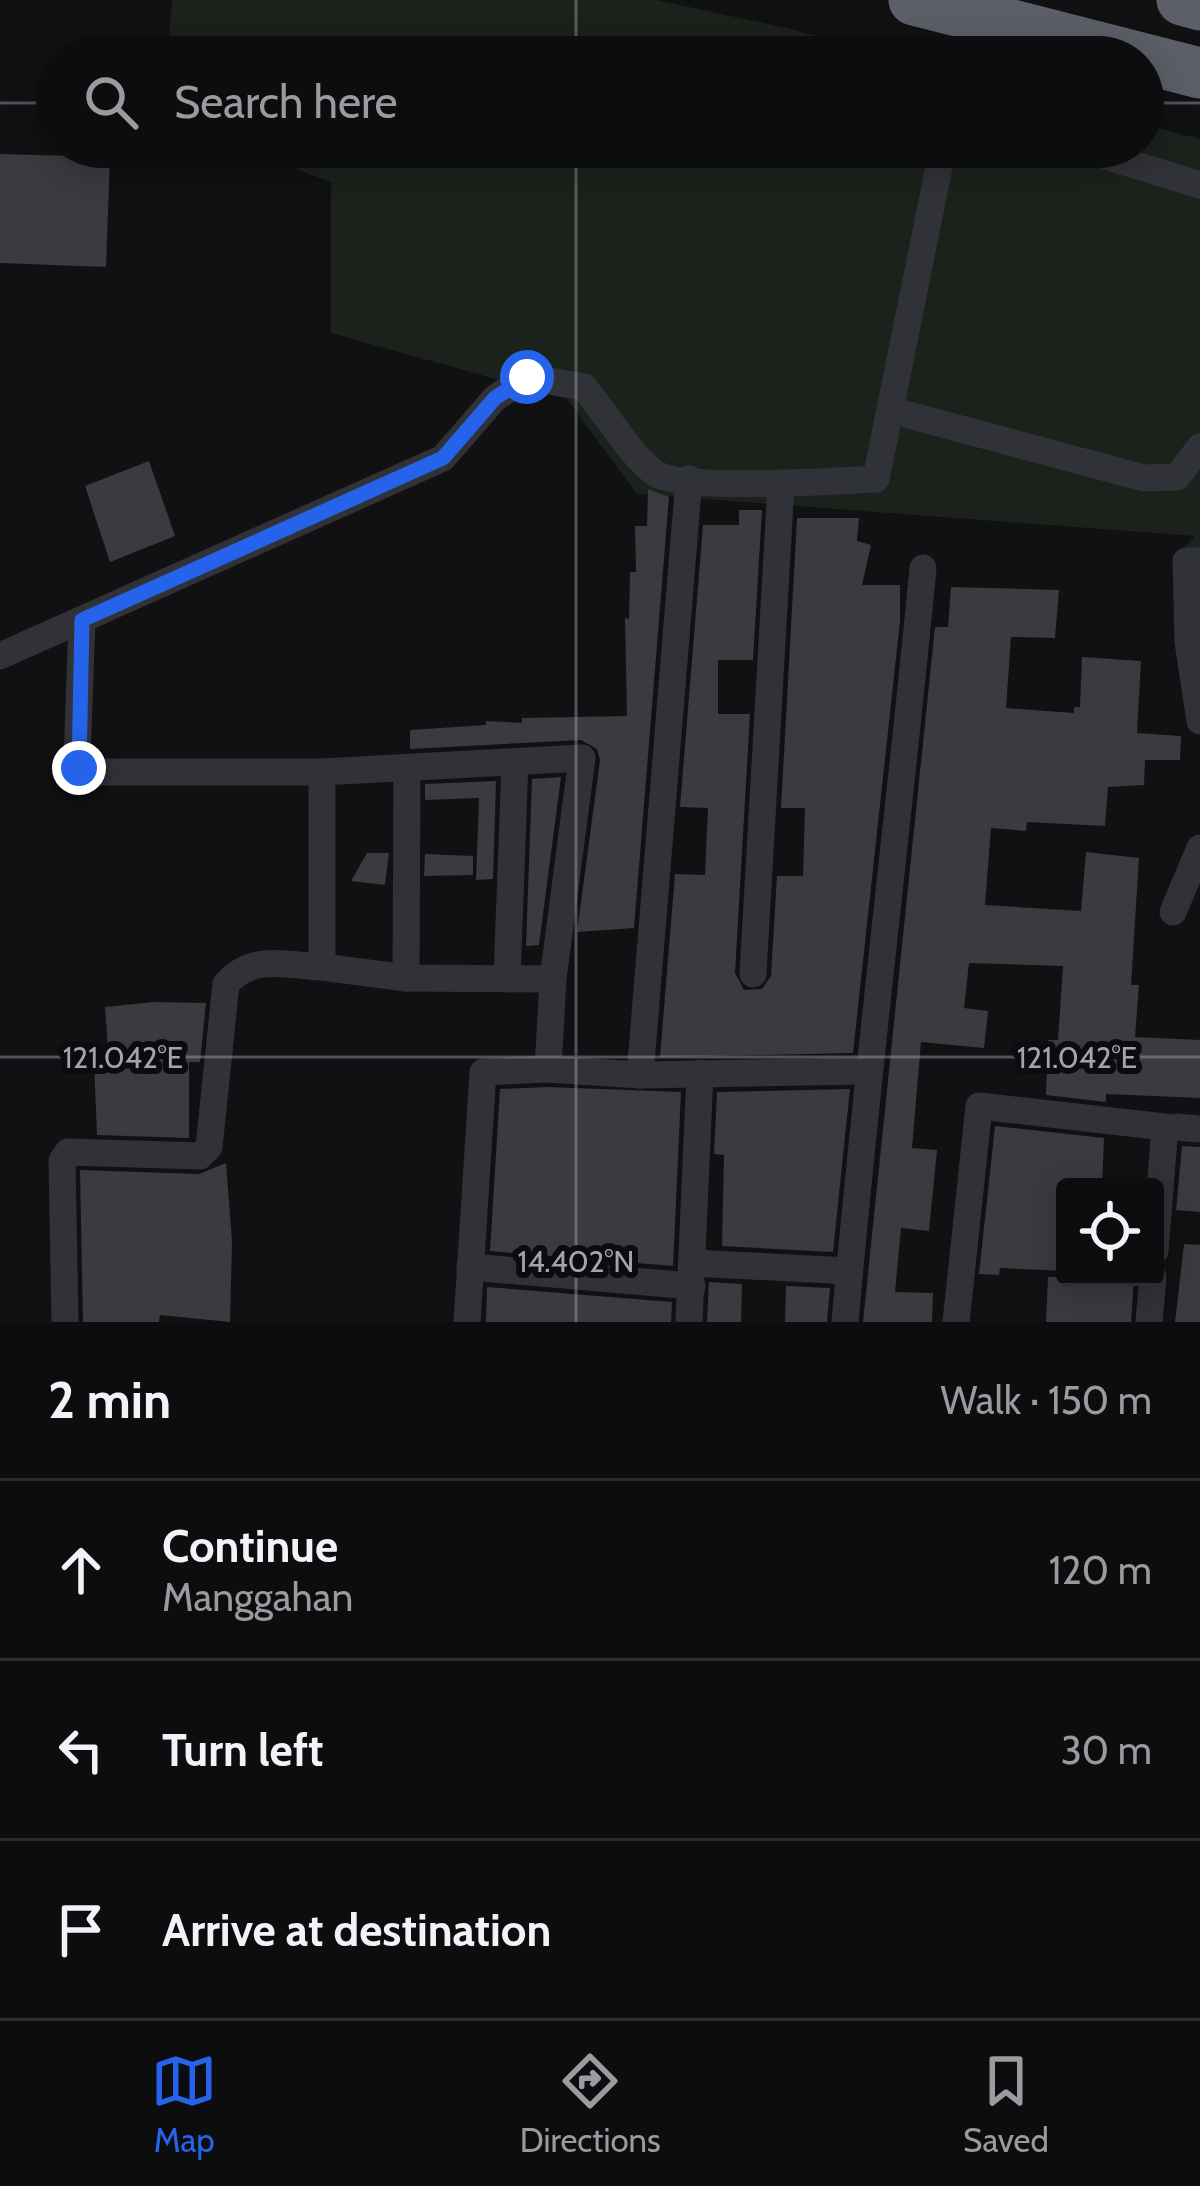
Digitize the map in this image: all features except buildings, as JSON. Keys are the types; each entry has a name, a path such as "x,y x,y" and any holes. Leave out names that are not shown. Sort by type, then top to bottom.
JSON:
{"highway":[{"path":"914,0 1055,36"},
{"path":"1181,0 1200,5"},
{"path":"1164,64 1200,73"}],"street":[{"path":"0,656 443,458 495,398 527,377 584,387 659,477 781,485 876,479 940,168"},
{"path":"1145,168 1200,185"},
{"path":"890,410 1144,478 1177,477 1200,446"},
{"path":"640,1075 688,479"},
{"path":"753,974 781,485"},
{"path":"1193,561 1189,642 1200,721"},
{"path":"845,1322 867,1071 903,779 922,568"},
{"path":"82,620 77,760 86,772 322,772 582,758 553,979 548,1069"},
{"path":"507,979 515,762"},
{"path":"406,768 406,978"},
{"path":"322,772 322,967"},
{"path":"1173,912 1200,848"},
{"path":"64,1322 62,1160 68,1152 200,1156 209,1147 226,984 240,969 255,963 406,978 553,979"},
{"path":"467,1322 482,1072 867,1071"},
{"path":"688,1322 700,1072"},
{"path":"956,1322 980,1106 1165,1126 1161,1178"},
{"path":"470,1267 692,1274 849,1271"},
{"path":"1149,1322 1152,1286"}],"shaded area":[{"path":"172,0 657,0 818,36 169,36"},
{"path":"1164,130 1200,139 1200,553 1179,553 1195,536 637,494 567,399 331,333 331,182 293,168 1164,168"}],"route":[{"path":"79,768 82,620 443,458 495,398 527,377"}]}
